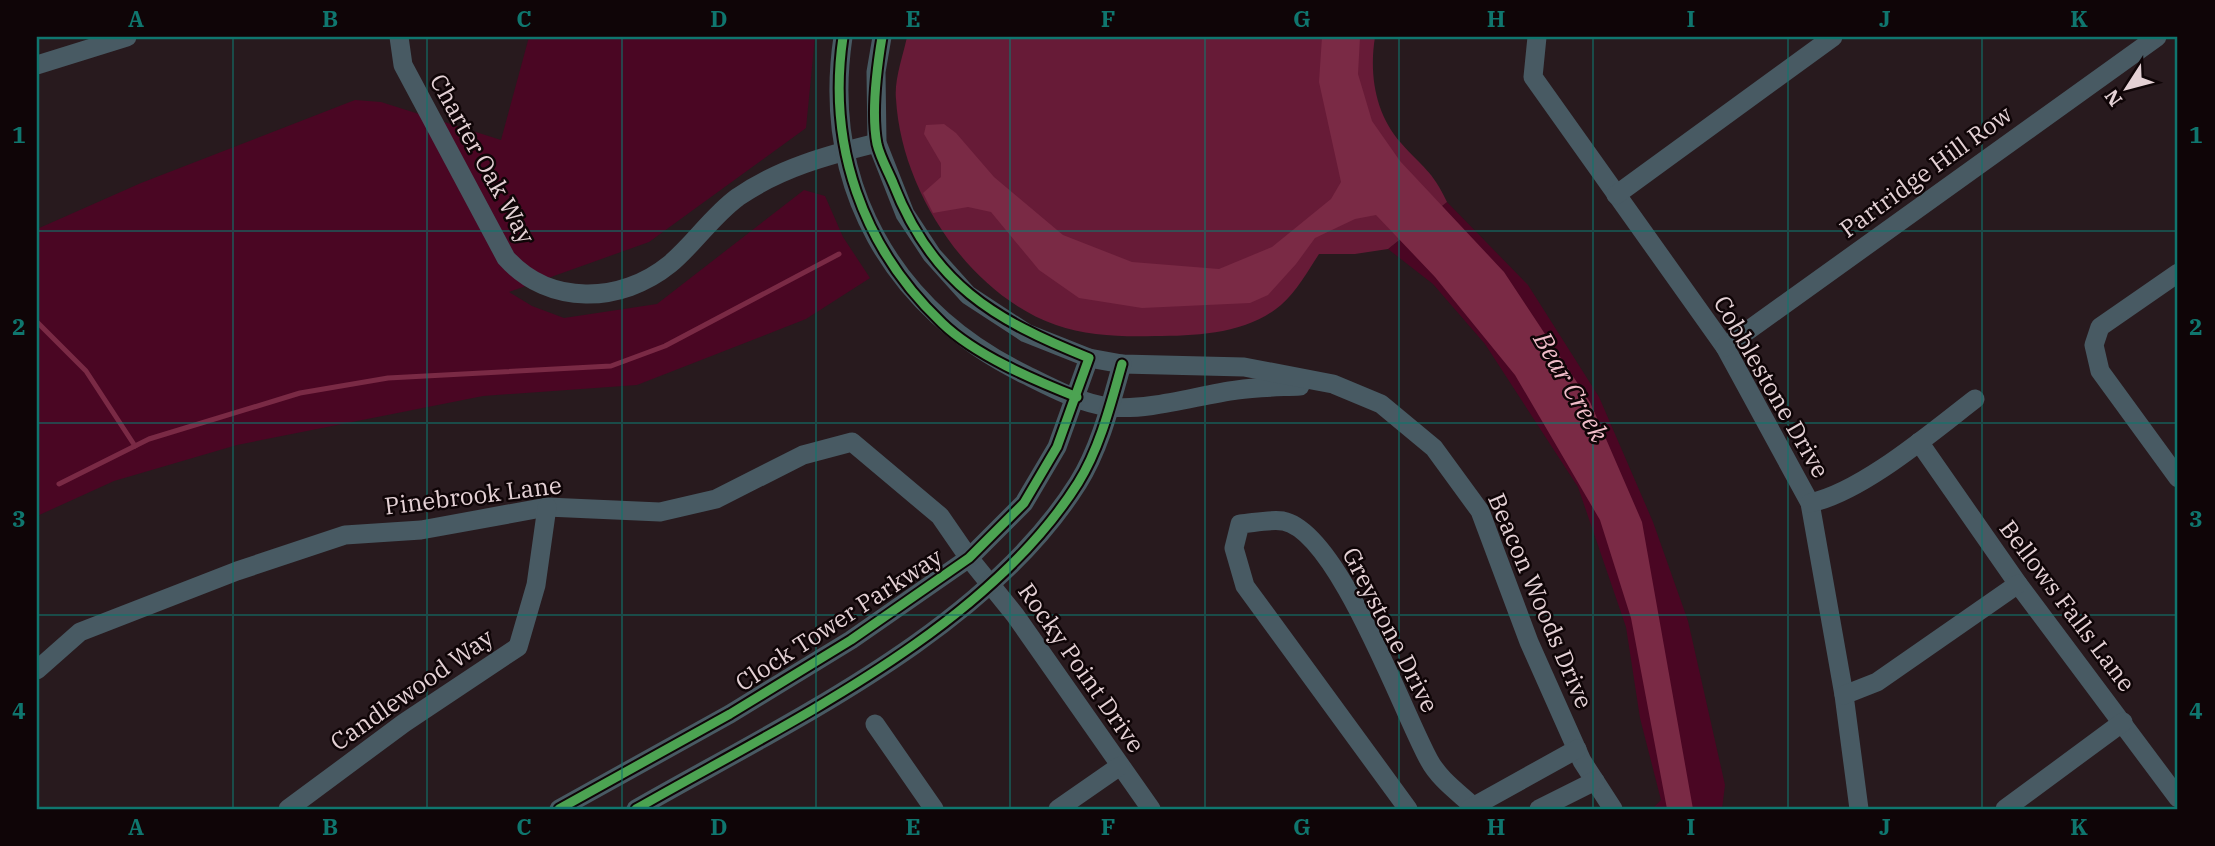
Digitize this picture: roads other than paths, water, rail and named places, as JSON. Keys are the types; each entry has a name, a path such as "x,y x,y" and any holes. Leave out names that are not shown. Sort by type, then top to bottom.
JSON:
{"street":[{"path":"37,65 127,37"},
{"name":"Charter Oak Way","path":"399,37 403,65 506,258 528,278 570,293 604,294 642,282 670,264 701,230 739,197 807,161 877,143"},
{"path":"843,37 838,69 843,151 870,232 902,279 943,324 1007,366 1077,397"},
{"path":"882,37 876,72 877,143 905,214 932,255 968,295 1026,333 1090,358"},
{"name":"Cobblestone Drive","path":"1537,37 1533,77 1725,347 1810,503 1844,695 1859,809"},
{"path":"1616,195 1833,37"},
{"name":"Partridge Hill Row","path":"1725,347 2157,37"},
{"path":"2178,273 2101,327 2094,345 2100,371 2178,478"},
{"name":"Beacon Woods Drive","path":"1090,358 1122,364 1244,367 1333,384 1381,404 1434,448 1480,511 1530,642 1577,749 1613,809"},
{"name":"Clock Tower Parkway","path":"559,809 730,714 851,640 969,558 1024,503 1058,447 1090,358"},
{"path":"636,809 886,665 944,625 991,583 1051,524 1080,481 1110,407 1122,364"},
{"name":"Beacon Woods Drive","path":"1077,397 1110,407 1167,402 1238,389 1333,384"},
{"path":"1810,503 1832,498 1919,442 1975,399"},
{"name":"Pinebrook Lane","path":"37,670 80,632 237,571 345,536 421,530 547,507 660,512 716,499 803,455 852,442 940,516 969,558"},
{"name":"Bellows Falls Lane","path":"1919,442 2018,584 2178,798"},
{"name":"Candlewood Way","path":"288,809 404,723 518,647 536,585 547,507"},
{"name":"Greystone Drive","path":"1408,809 1245,586 1234,548 1240,524 1284,521 1314,539 1335,567 1364,622 1430,763 1471,808"},
{"name":"Rocky Point Drive","path":"969,558 991,583 1151,809"},
{"path":"1844,695 1877,682 2018,584"},
{"path":"2005,809 2123,722"},
{"path":"875,724 934,809"},
{"path":"1471,808 1577,749"},
{"path":"1058,809 1121,766"},
{"path":"1539,809 1595,781"}],"water":[{"name":"Bear Creek","path":"1322,37 1360,37 1358,74 1372,121 1400,161 1504,272 1590,402 1642,522 1693,809 1667,809 1631,618 1600,520 1515,375 1435,277 1376,215 1355,219 1315,238 1268,295 1250,303 1142,308 1079,298 1039,270 991,212 968,207 933,213 923,193 941,177 941,163 924,134 926,125 944,124 956,133 994,177 1063,235 1132,262 1219,269 1272,247 1331,199 1341,182 1319,82"}],"waterway":[{"path":"59,484 149,439 300,393 388,378 611,366 665,346 839,254"},
{"path":"37,322 86,371 135,446"}]}
